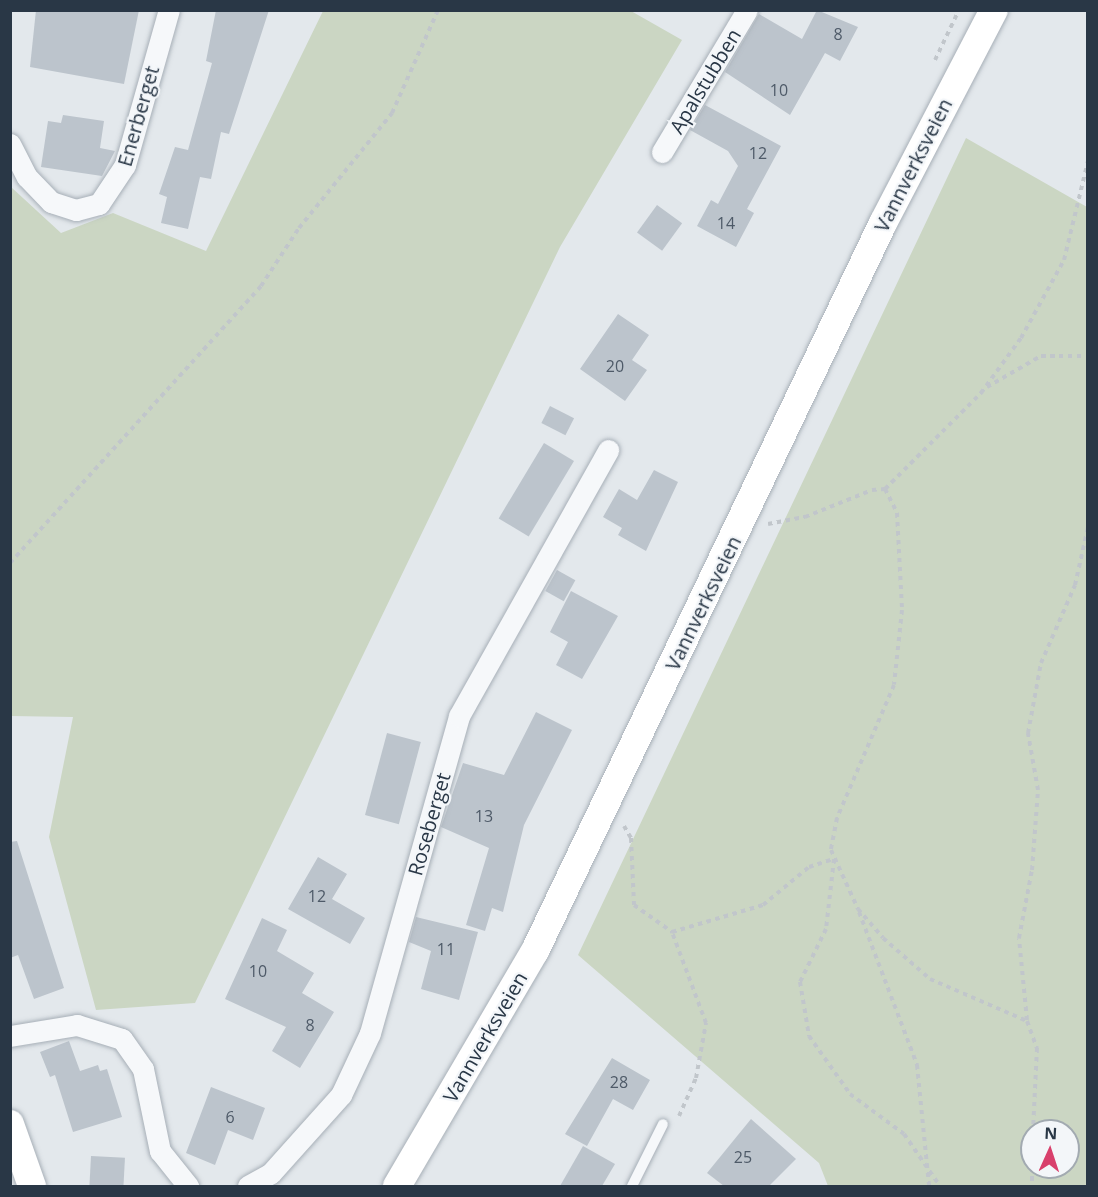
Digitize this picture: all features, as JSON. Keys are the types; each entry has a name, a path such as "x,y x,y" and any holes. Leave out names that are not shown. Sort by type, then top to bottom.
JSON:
{"main road":[{"name":"Vannverksveien","path":"396,1186 536,951 883,223 994,10"},
{"path":"10,1124 32,1186"}],"street":[{"name":"Enerberget","path":"10,144 44,196 65,208 88,208 108,195 126,165 169,10"},
{"name":"Apalstubben","path":"662,152 747,10"},
{"name":"Roseberget","path":"248,1186 271,1173 341,1095 370,1032 459,716 608,450"},
{"path":"10,1036 77,1025 123,1039 143,1070 160,1151 188,1186"}],"lane":[{"path":"632,1186 663,1124"}],"path":[{"path":"10,563 261,286 299,228 392,113 438,10"},
{"path":"981,393 1021,338 1064,260 1088,161"},
{"path":"744,518 767,524 805,517 848,496 885,489 1002,375 1041,356 1088,356"},
{"path":"885,489 897,513 901,648 894,685 837,818 826,928 800,982 809,1036 850,1094 904,1134 926,1169 940,1186"},
{"path":"1033,1119 1036,1048 1027,1021 1019,938 1032,870 1038,790 1028,733 1041,663 1075,585 1088,527"},
{"path":"603,811 616,817 631,838 634,905 672,932 706,1023 696,1078 678,1118 663,1124"},
{"path":"834,859 858,909 917,1065 929,1186"},
{"path":"672,932 763,905 809,867 834,859"},
{"path":"858,909 930,979 1027,1021"}],"green space":[{"path":"323,11 631,11 682,40 560,247 195,1003 96,1010 49,837 73,717 11,716 11,187 61,233 113,213 206,251"},
{"path":"966,138 1087,207 1087,1186 828,1186 819,1163 578,955"}],"building":[{"path":"36,10 139,10 124,84 30,67"},
{"path":"216,10 269,10 229,134 221,132 211,179 200,177 188,229 161,223 167,197 159,194 175,147 188,150 212,63 206,61"},
{"path":"817,10 858,27 840,61 825,53 790,115 725,72 759,14 802,39"},
{"path":"705,105 781,146 747,209 754,213 736,247 697,226 711,200 718,204 738,166 728,151 690,130"},
{"path":"63,115 104,121 100,148 115,151 102,176 41,167 48,121 61,123"},
{"path":"657,205 682,223 662,251 637,233"},
{"path":"618,314 649,335 632,360 647,370 625,401 580,369"},
{"path":"550,406 574,418 565,435 541,423"},
{"path":"544,443 574,461 529,536 499,518"},
{"path":"654,470 678,482 646,551 618,535 622,528 603,517 619,489 637,500"},
{"path":"557,570 575,580 564,601 545,591"},
{"path":"571,591 618,616 582,679 556,665 568,642 550,632"},
{"path":"536,712 572,730 524,825 503,912 492,908 485,931 466,925 489,848 441,827 463,763 504,775"},
{"path":"387,733 421,742 399,824 365,815"},
{"path":"17,841 64,988 34,999 18,955 10,958 10,842"},
{"path":"318,857 347,874 332,899 365,918 350,944 288,909"},
{"path":"416,917 478,932 459,1000 421,989 431,951 409,942"},
{"path":"262,918 287,930 277,951 314,973 302,993 334,1012 300,1068 272,1051 286,1027 225,999"},
{"path":"69,1041 80,1071 98,1065 100,1071 107,1069 122,1117 73,1132 55,1075 50,1077 40,1052"},
{"path":"612,1058 650,1080 633,1110 613,1099 587,1146 565,1134"},
{"path":"211,1087 265,1108 253,1140 228,1130 215,1165 186,1153"},
{"path":"751,1119 796,1159 769,1186 724,1186 707,1173"},
{"path":"583,1146 615,1164 602,1186 560,1186"},
{"path":"91,1156 125,1158 123,1186 89,1186"}]}
